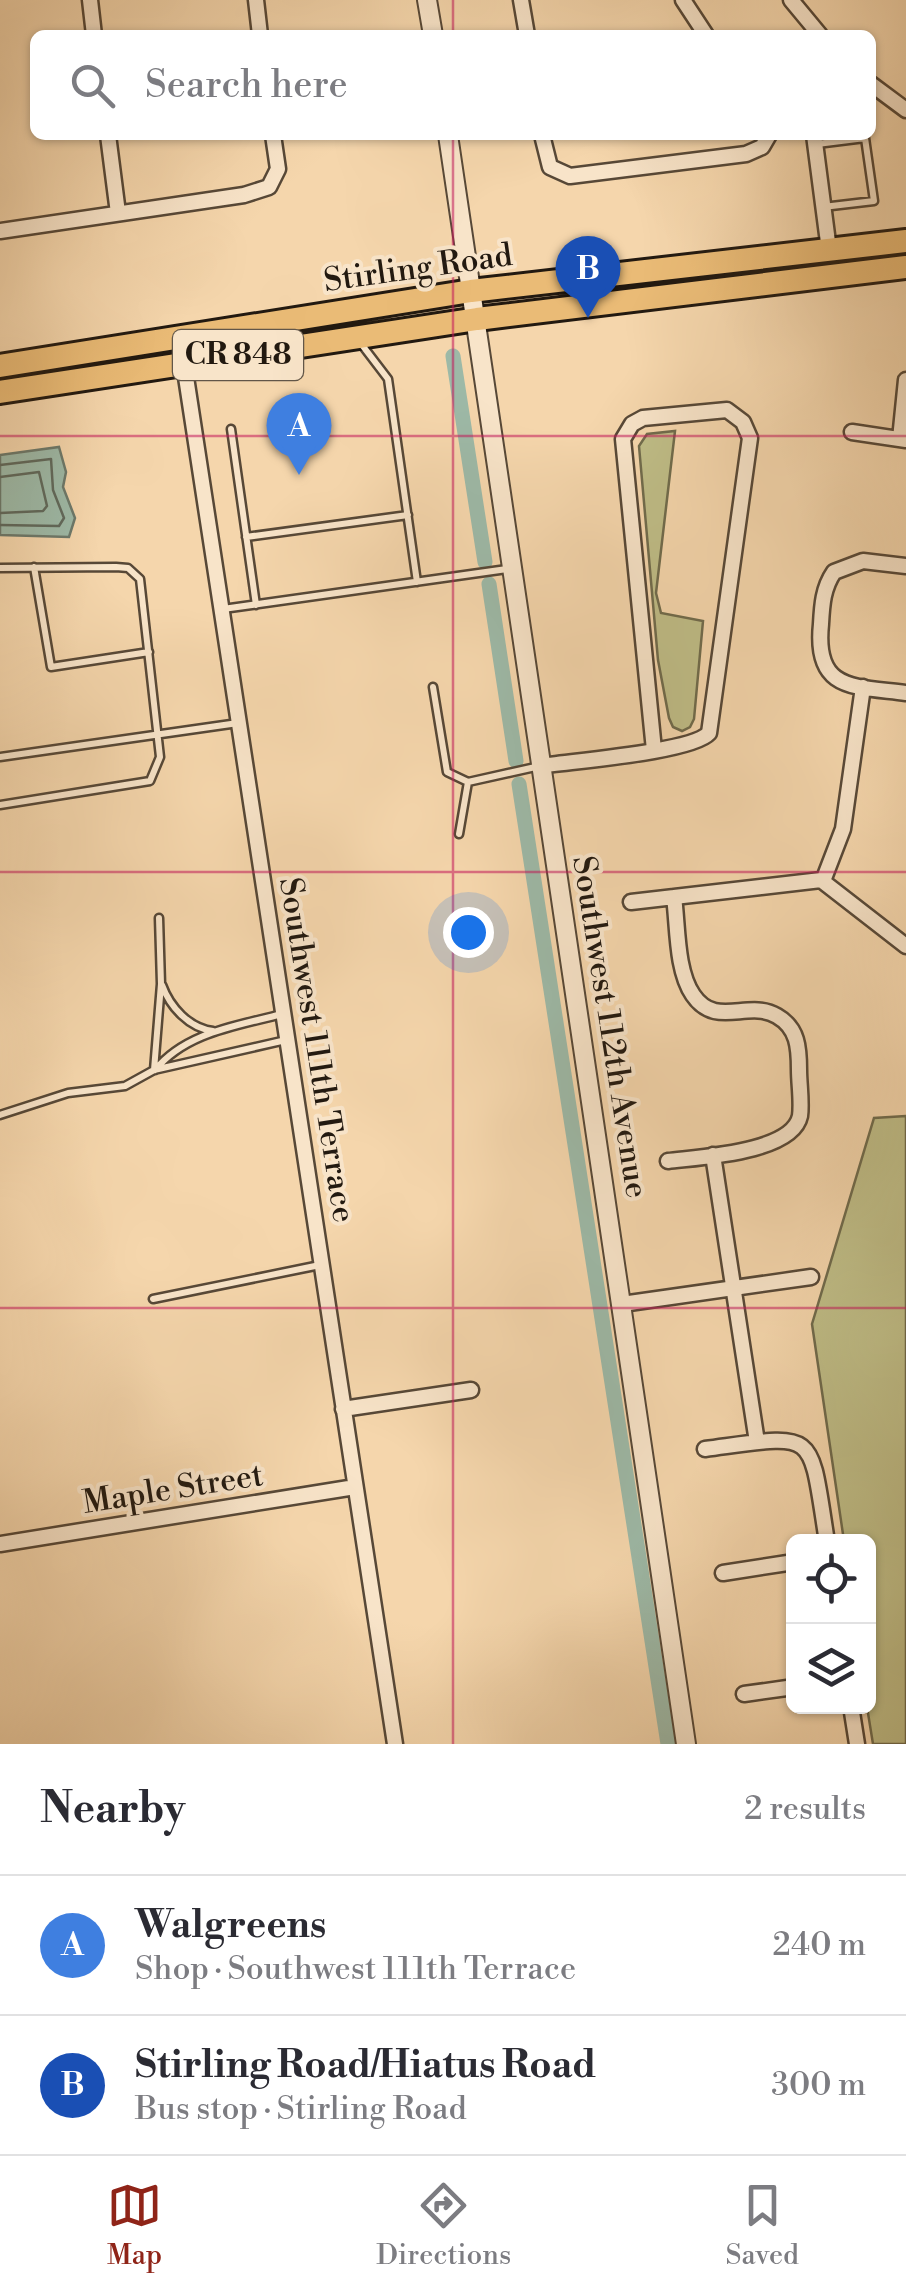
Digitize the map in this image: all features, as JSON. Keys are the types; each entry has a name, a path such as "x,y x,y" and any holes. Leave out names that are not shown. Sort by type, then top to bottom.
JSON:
{"main road":[{"name":"Stirling Road","path":"0,366 471,291 906,240"},
{"name":"Stirling Road","path":"0,392 476,318 906,267"}],"street":[{"path":"90,0 93,30"},
{"path":"256,0 259,30"},
{"path":"427,0 432,30"},
{"path":"521,0 525,30"},
{"path":"683,0 703,30"},
{"path":"791,0 816,30"},
{"path":"876,88 906,110"},
{"path":"109,140 118,214"},
{"path":"0,231 244,195 269,187 278,169 274,140"},
{"name":"Southwest 112th Avenue","path":"449,140 686,1744"},
{"path":"543,140 546,158 554,170 578,175 746,154 766,141"},
{"path":"814,140 829,250"},
{"name":"Southwest 111th Terrace","path":"184,364 395,1744"},
{"path":"852,432 903,440 905,377"},
{"path":"540,766 654,750 703,740 714,724 749,446 743,422 734,413 714,408 643,418 627,428 621,447 654,750"},
{"path":"906,566 864,561 834,572 824,591 818,646 824,668 840,681 906,693"},
{"path":"822,880 843,829 863,687"},
{"path":"632,902 822,880 906,946"},
{"path":"668,1162 774,1144 791,1132 800,1118 798,1045 792,1028 775,1014 752,1010 720,1015 704,1008 691,993 684,974 674,897"},
{"path":"713,1155 757,1442"},
{"path":"622,1304 811,1277"},
{"path":"344,1410 472,1390"},
{"path":"705,1448 787,1438 803,1444 814,1460 826,1534"},
{"name":"Maple Street","path":"0,1544 355,1488"},
{"path":"723,1572 786,1563"},
{"path":"744,1694 786,1688"},
{"path":"852,1714 857,1744"}],"lane":[{"path":"822,207 874,201 865,140"},
{"path":"355,338 382,366 392,406 417,582"},
{"path":"230,429 256,605"},
{"path":"246,537 408,515"},
{"path":"34,566 50,666 149,652"},
{"path":"0,568 128,568 140,579 160,757 150,781 0,805"},
{"path":"222,609 511,569"},
{"path":"433,687 447,772 468,782 540,766"},
{"path":"0,757 239,722"},
{"path":"459,834 468,782"},
{"path":"154,1070 153,1045 161,984 159,918"},
{"path":"161,984 177,1011 192,1024 214,1031"},
{"path":"154,1070 170,1050 214,1031 284,1014"},
{"path":"0,1115 68,1093 124,1086 154,1070 288,1040"},
{"path":"153,1299 322,1265"}],"shaded area":[{"path":"675,431 656,593 661,613 703,621 694,719 682,731 673,727 669,718 658,660 639,446 647,434"},
{"path":"906,1116 906,1744 873,1744 868,1714 876,1714 876,1534 843,1534 812,1324 874,1118"}],"water":[{"path":"59,447 66,472 63,487 75,518 69,537 0,535 0,455"}],"waterway":[{"path":"453,356 485,562"},
{"path":"489,584 516,761"},
{"path":"519,784 668,1744"}],"place":[{"name":"Stirling Road/Hiatus Road","path":"588,318"},
{"name":"Walgreens","path":"299,475"}]}
